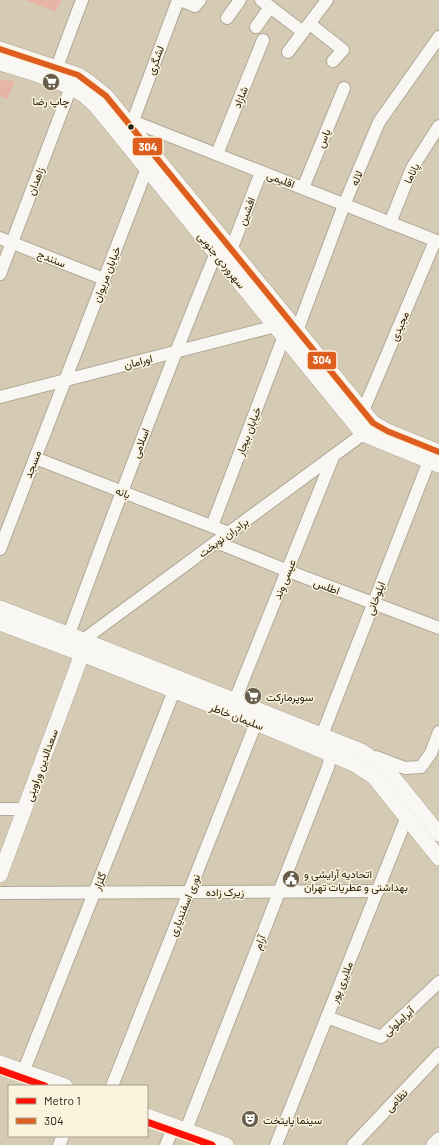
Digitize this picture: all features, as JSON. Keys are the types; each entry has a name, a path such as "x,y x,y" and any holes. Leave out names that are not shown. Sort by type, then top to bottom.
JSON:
{"main road":[{"name":"سهروردی جنوبی","path":"0,49 78,75 106,96 127,119 152,163 216,253 286,331 373,423 436,459"},
{"name":"سهروردی جنوبی","path":"0,63 71,88 84,95 152,163 231,250 286,331 363,434 436,459"},
{"path":"0,71 17,68"},
{"name":"سلیمان خاطر","path":"0,608 69,634 83,647 174,691 354,764 374,777 406,819 439,858"},
{"name":"سلیمان خاطر","path":"0,624 83,647 235,700 361,751 384,766 439,834"},
{"name":"سعدالدین وراوینی","path":"0,875 83,647"},
{"path":"0,1062 62,1085"},
{"path":"148,1116 226,1145"},
{"path":"434,1145 439,1140"}],"street":[{"path":"57,67 82,0"},
{"path":"179,0 195,6 200,0"},
{"name":"لشگری","path":"127,119 179,0"},
{"path":"227,18 240,0"},
{"path":"288,52 328,0"},
{"path":"256,27 266,3 343,50 333,61"},
{"name":"لاله","path":"286,331 344,205 379,122 439,37"},
{"name":"شازاد","path":"217,154 263,40"},
{"name":"زاهدان","path":"0,274 71,88"},
{"name":"یاس","path":"303,188 344,88"},
{"name":"اقلیمی","path":"127,119 437,241"},
{"name":"پاناما","path":"390,223 412,168 439,126"},
{"name":"خیابان مریوان","path":"65,380 104,279 152,163"},
{"name":"افشین","path":"231,250 261,172"},
{"name":"سنندج","path":"0,238 104,279"},
{"name":"مجیدی","path":"363,411 437,241"},
{"name":"اسلامی","path":"69,634 175,352 216,253"},
{"name":"اورامان","path":"0,397 175,352 286,331"},
{"name":"خیابان بیجار","path":"212,526 286,331"},
{"name":"مسجد","path":"0,549 65,380"},
{"name":"برادران نوبخت","path":"83,647 216,542 363,434"},
{"name":"عیسی وند","path":"235,700 333,457"},
{"name":"بانه","path":"35,458 229,533"},
{"name":"ایلوخانی","path":"322,734 373,603 436,459"},
{"name":"اطلس","path":"216,542 439,628"},
{"name":"گلزار","path":"24,1070 174,691"},
{"name":"نوری اسفندیاری","path":"112,1085 256,723"},
{"path":"361,751 404,768 421,767 431,753 439,732"},
{"name":"آرام","path":"166,1145 180,1128 279,891 328,767 331,754"},
{"path":"0,809 25,809"},
{"name":"ملایری پور","path":"276,1145 406,819"},
{"name":"زیرک زاده","path":"0,893 378,891"},
{"name":"آیراملوئی","path":"327,1017 381,1037 439,982"},
{"name":"نظامی","path":"353,1145 439,1054"}],"shaded area":[{"path":"25,0 61,0 56,12"},
{"path":"0,80 15,81 7,99 0,96"}],"metro line":[{"name":"1","path":"0,1070 42,1085"},
{"name":"1","path":"148,1122 212,1145"}],"transit line":[{"name":"304","path":"0,49 78,75 106,96 373,423 387,431 439,452"}],"place":[{"name":"چاپ رضا","path":"51,82"},
{"name":"سوپرمارکت","path":"253,696"},
{"name":"اتحادیه آرایشی و بهداشتی و عطریات تهران","path":"291,879"},
{"name":"سینما پایتخت","path":"250,1119"}]}
